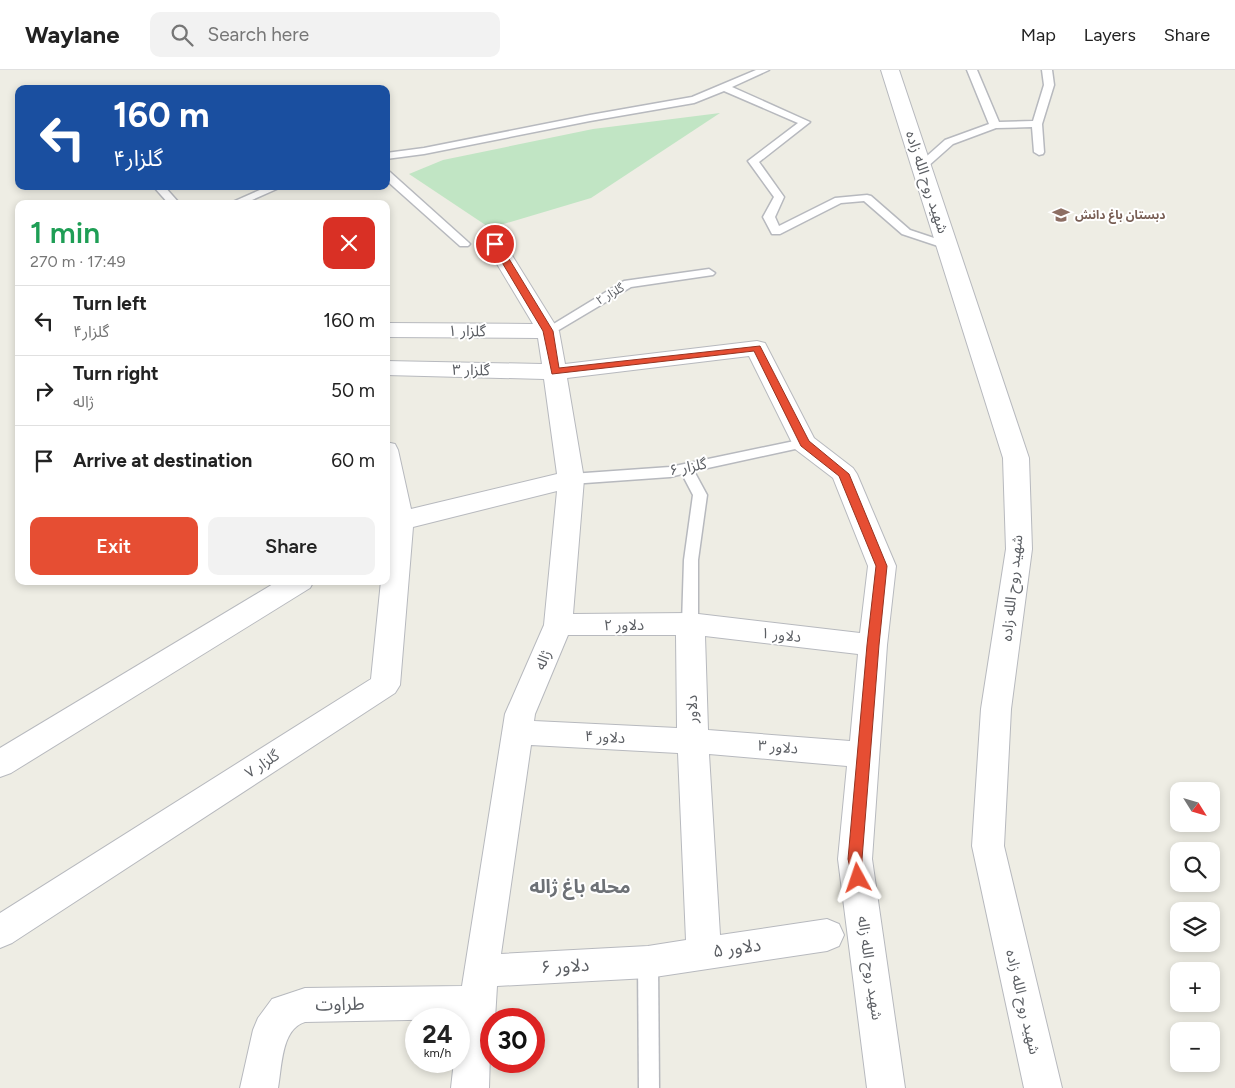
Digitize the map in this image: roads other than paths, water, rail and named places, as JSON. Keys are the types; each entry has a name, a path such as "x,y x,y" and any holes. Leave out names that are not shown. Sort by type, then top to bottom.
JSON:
{"street":[{"name":"شهید روح الله زاده","path":"890,70 1016,458 1019,549 996,708 988,846 1043,1088"},
{"name":"ژاله","path":"470,1088 480,987 520,714 558,625 570,480 548,331 495,244"},
{"name":"گلزار ۱","path":"390,330 548,331"},
{"name":"گلزار ۳","path":"390,368 555,372 757,348"},
{"name":"شهید روح الله زاله","path":"757,348 804,443 844,474 882,566 873,645 855,859 886,1088"},
{"path":"390,493 393,525 570,480"},
{"name":"گلزار ۷","path":"390,585 393,525"},
{"path":"0,764 293,585"},
{"name":"گلزار ۷","path":"0,932 385,684 390,585"},
{"name":"دلاور ۱","path":"690,624 873,645"},
{"name":"دلاور ۲","path":"558,625 690,624"},
{"name":"دلاور","path":"690,624 693,742 704,953"},
{"name":"دلاور ۴","path":"518,732 693,742"},
{"name":"دلاور ۳","path":"693,742 746,744 864,755"},
{"name":"دلاور ۵","path":"648,962 827,935"},
{"name":"دلاور ۶","path":"480,987 648,962"},
{"name":"طراوت","path":"259,1088 270,1030 285,1011 305,1005 480,987"}],"lane":[{"path":"390,155 424,151 590,118 694,100 726,88 764,70"},
{"path":"972,70 995,125"},
{"path":"1039,152 1037,124 1049,85 1047,70"},
{"path":"726,88 805,122 753,161 779,197 769,217 776,232 839,200 867,198 906,232 948,246"},
{"path":"922,166 949,142 995,125 1037,124"},
{"path":"390,178 464,244"},
{"path":"162,190 171,200"},
{"path":"243,200 269,190"},
{"name":"گلزار ۲","path":"548,331 628,284 709,273"},
{"name":"گلزار ۶","path":"570,480 686,469 804,443"},
{"name":"دلاور","path":"686,469 700,495 691,560 690,624"},
{"path":"648,962 649,1088"}],"place":[{"name":"دبستان باغ دانش","path":"1061,215"}],"district":[{"name":"محله باغ ژاله","path":"580,886"}]}
